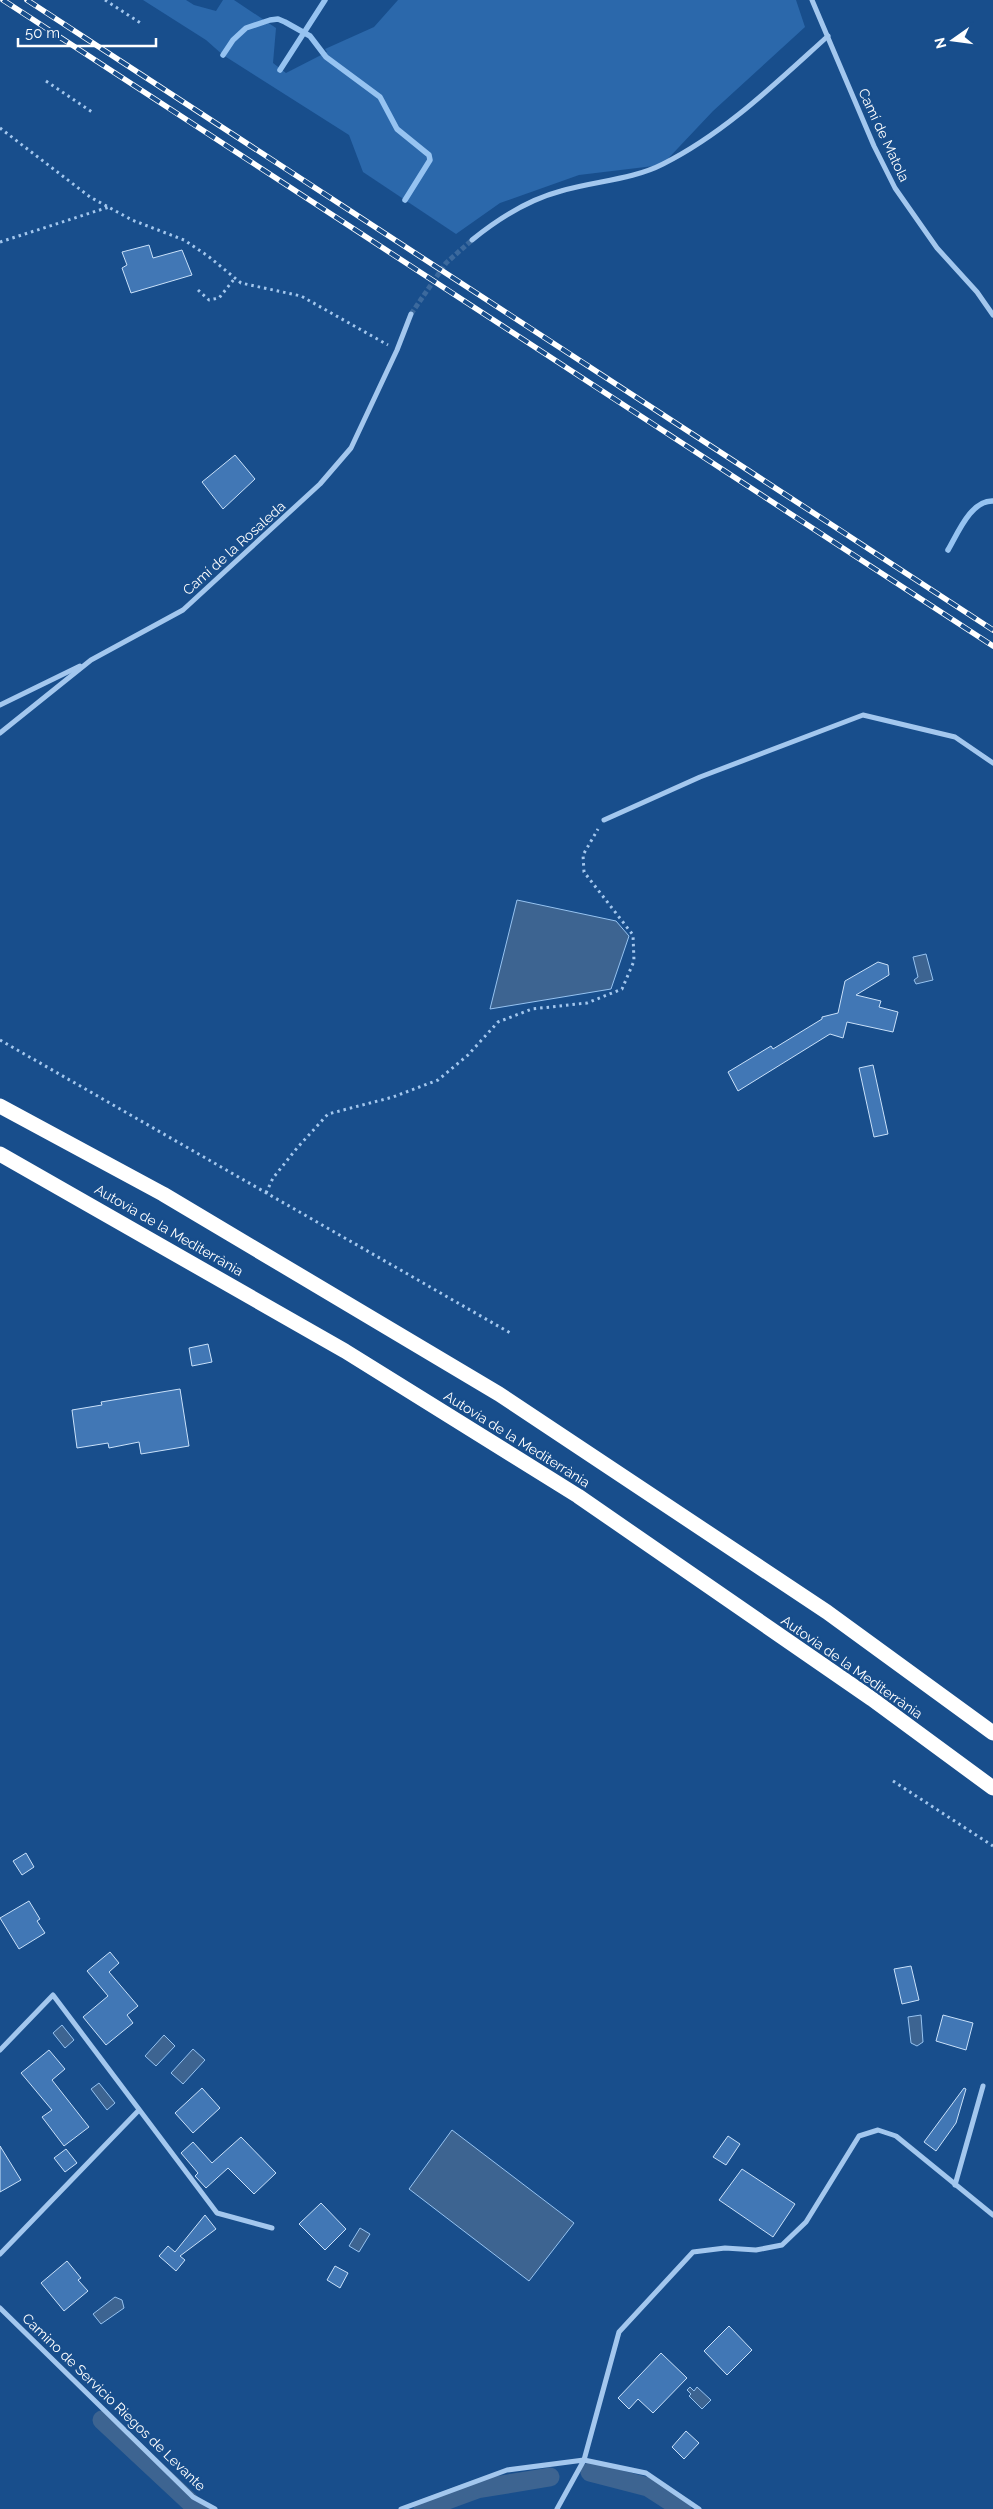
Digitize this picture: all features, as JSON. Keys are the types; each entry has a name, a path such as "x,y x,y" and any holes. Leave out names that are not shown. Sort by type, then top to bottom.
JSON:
{"highway":[{"name":"Autovia de la Mediterrània","path":"0,1106 163,1194 499,1394 827,1612 993,1733"},
{"name":"Autovia de la Mediterrània","path":"0,1154 345,1350 578,1496 872,1699 993,1788"}],"street":[{"name":"Camí de Matola","path":"812,0 874,146 895,188 937,248 977,292 993,315"},
{"path":"472,240 499,218 530,202 561,191 627,177 662,165 700,142 765,94 828,36"},
{"name":"Camí de la Rosaleda","path":"0,733 91,660 183,610 320,484 351,448 397,350 411,314"},
{"path":"0,705 91,660"},
{"path":"604,820 700,777 863,715 955,737 993,763"},
{"path":"0,2050 53,1995 216,2213 272,2228"},
{"path":"955,2186 983,2086"},
{"path":"0,2254 139,2110"},
{"path":"557,2509 584,2460 618,2332 693,2252 725,2248 756,2250 782,2244 806,2222 859,2136 878,2130 896,2136 955,2186 993,2215"},
{"name":"Camino de Servicio Riegos de Levante","path":"0,2308 193,2497 215,2509"},
{"path":"401,2509 507,2470 584,2460 646,2473 699,2509"}],"path":[{"path":"105,0 142,24"},
{"path":"46,81 92,112"},
{"path":"0,128 90,197 132,220 184,240 242,283 257,288 277,289 301,296 397,350"},
{"path":"0,242 109,207"},
{"path":"198,290 209,300 219,298 235,278"},
{"path":"266,1193 273,1178 328,1114 393,1097 438,1080 468,1055 498,1022 532,1009 587,1003 622,989 634,961 633,935 584,872 583,855 604,820"},
{"path":"0,1040 512,1334"},
{"path":"893,1781 993,1846"}],"shaded area":[{"path":"143,0 186,0 194,5 216,11 223,0 234,0 276,28 273,63 286,73 327,52 325,49 374,27 398,0 796,0 805,27 713,111 662,165 579,175 500,203 456,234 363,172 349,135 223,55 206,40"},
{"path":"517,900 616,921 629,936 611,989 490,1009"},
{"path":"926,954 933,980 916,984 914,980 918,977 913,957"},
{"path":"921,2015 923,2042 917,2046 911,2043 908,2017"},
{"path":"62,2025 74,2040 65,2048 53,2033"},
{"path":"164,2035 175,2046 156,2066 145,2056"},
{"path":"193,2049 205,2060 183,2084 171,2073"},
{"path":"99,2083 115,2103 107,2110 91,2089"},
{"path":"452,2130 574,2223 529,2281 409,2189"},
{"path":"360,2228 370,2234 359,2252 349,2246"},
{"path":"115,2297 122,2300 124,2308 101,2324 93,2314"},
{"path":"690,2387 694,2391 697,2387 711,2400 702,2409 689,2396 691,2394 687,2390"}],"building":[{"path":"149,245 153,258 182,250 192,275 131,293 122,268 127,265 122,252"},
{"path":"235,455 255,479 223,509 202,482"},
{"path":"878,962 888,965 889,975 856,995 881,1001 879,1007 898,1012 893,1032 847,1022 843,1038 830,1034 738,1091 728,1072 771,1046 773,1049 822,1019 822,1017 838,1013 845,981"},
{"path":"873,1065 888,1134 874,1137 859,1068"},
{"path":"208,1344 212,1362 192,1366 189,1348"},
{"path":"180,1389 189,1446 141,1454 139,1442 109,1448 108,1443 77,1448 72,1410 102,1405 101,1402"},
{"path":"26,1853 34,1867 22,1875 13,1861"},
{"path":"29,1901 40,1919 37,1921 45,1933 19,1949 0,1918"},
{"path":"110,1952 119,1963 109,1972 138,2006 127,2015 133,2023 106,2045 83,2017 108,1996 87,1971"},
{"path":"911,1966 919,2000 902,2004 894,1969"},
{"path":"943,2015 973,2023 966,2050 936,2041"},
{"path":"49,2050 65,2069 52,2080 89,2127 64,2146 42,2117 52,2110 21,2073"},
{"path":"202,2088 220,2108 193,2133 175,2113"},
{"path":"964,2088 966,2089 956,2123 936,2151 924,2142"},
{"path":"728,2136 740,2144 726,2165 713,2157"},
{"path":"241,2137 276,2173 254,2194 228,2168 206,2188 195,2176 198,2173 181,2153 193,2142 212,2163"},
{"path":"0,2146 21,2180 0,2192"},
{"path":"66,2149 77,2163 65,2172 54,2158"},
{"path":"742,2169 795,2204 773,2237 719,2200"},
{"path":"321,2203 346,2229 325,2250 299,2224"},
{"path":"205,2215 216,2229 180,2256 185,2260 176,2271 159,2256 168,2246 175,2252"},
{"path":"67,2261 81,2278 78,2280 88,2291 64,2311 41,2283"},
{"path":"335,2266 348,2273 340,2288 327,2280"},
{"path":"729,2326 752,2350 727,2375 704,2351"},
{"path":"661,2353 687,2378 653,2413 638,2399 629,2409 618,2398"},
{"path":"686,2431 699,2443 684,2459 672,2447"}],"waterway":[{"path":"280,70 325,0"},
{"path":"223,55 233,40 246,28 270,20 278,19 310,36 326,57 380,97 397,129 429,155 430,160 405,200"},
{"path":"948,550 972,512 985,502 993,501"},
{"path":"102,2420 192,2504 200,2509"},
{"path":"590,2472 648,2487 682,2509"},
{"path":"423,2509 477,2489 550,2477"}],"tunnel":[{"path":"411,314 446,263 472,240"}],"railway":[{"path":"3,0 993,646"},
{"path":"27,0 993,630"}]}
